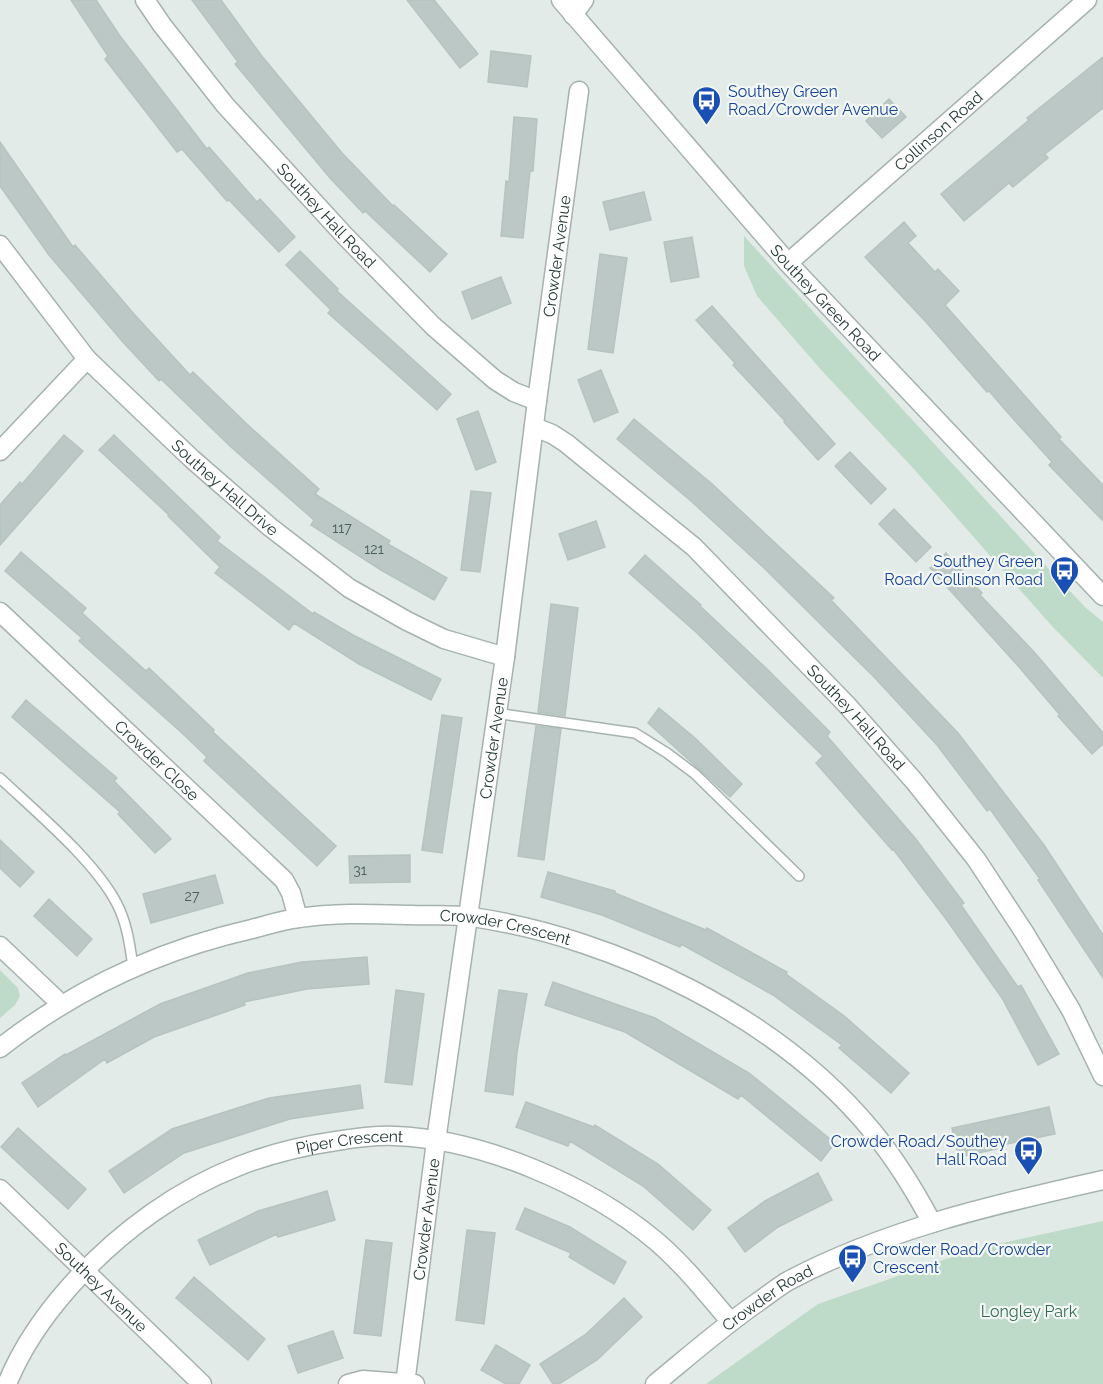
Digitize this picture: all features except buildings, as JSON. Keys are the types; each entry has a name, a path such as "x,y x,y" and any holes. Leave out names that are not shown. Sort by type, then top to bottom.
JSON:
{"street":[{"name":"Southey Hall Road","path":"145,0 225,105 272,159 361,253 433,326 495,380 514,392 537,401"},
{"name":"Southey Green Road","path":"561,0 788,263 1103,596"},
{"path":"573,15 584,0"},
{"name":"Collinson Road","path":"788,263 1087,0"},
{"name":"Crowder Avenue","path":"408,1384 436,1141 469,916 495,713 505,657 579,91"},
{"name":"Southey Hall Drive","path":"0,245 87,359 209,474 270,526 350,588 407,621 444,639 505,657"},
{"path":"0,451 87,359"},
{"name":"Southey Hall Road","path":"534,427 566,443 694,547 846,704 906,772 976,859 1024,932 1071,1010 1103,1076"},
{"name":"Crowder Close","path":"0,612 284,880 291,893 298,918"},
{"name":"Crowder Crescent","path":"0,1048 61,1004 98,983 180,948 222,936 298,918 363,913 469,916 517,925 574,940 631,962 681,985 752,1024 836,1092 873,1132 910,1183 932,1223"},
{"path":"0,946 61,1004"},
{"name":"Piper Crescent","path":"7,1384 14,1367 48,1312 85,1271 127,1230 176,1197 243,1164 296,1147 353,1138 394,1136 436,1141 490,1153 534,1168 582,1191 655,1240 686,1269 730,1321"},
{"name":"Crowder Road","path":"655,1384 730,1321 786,1282 843,1255 932,1223 990,1206 1103,1180"},
{"name":"Southey Avenue","path":"0,1189 202,1384"},
{"path":"348,1384 363,1380 408,1384"}],"lane":[{"path":"495,713 635,732 695,774 799,876"},
{"path":"0,778 74,850 118,904 128,935 133,967"}],"green space":[{"path":"744,236 1047,567 1086,608 1103,622 1103,678 1051,625 757,296 744,266"},
{"path":"0,970 18,988 20,996 15,1005 0,1018"},
{"name":"Longley Park","path":"1103,1221 1103,1384 706,1384 818,1304 975,1249"}],"place":[{"name":"Southey Green Road/Crowder Avenue","path":"707,126"},
{"name":"Southey Green Road/Collinson Road","path":"1064,596"},
{"name":"Crowder Road/Southey Hall Road","path":"1028,1176"},
{"name":"Crowder Road/Crowder Crescent","path":"852,1284"}]}
